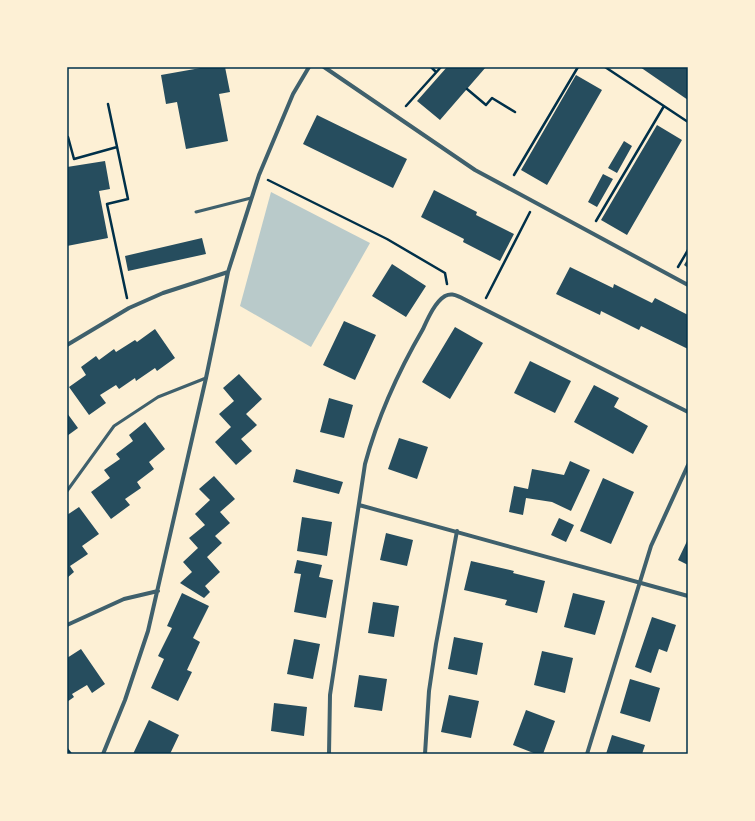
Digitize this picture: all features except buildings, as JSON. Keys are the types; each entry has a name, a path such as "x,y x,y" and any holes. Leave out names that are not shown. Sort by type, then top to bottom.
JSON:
{"street":[{"path":"103,754 125,700 148,631 206,378 228,272 259,176 293,94 309,67"},
{"path":"324,67 476,170 688,285"},
{"path":"67,345 129,308 163,293 228,272"},
{"path":"329,754 330,695 365,464 375,427 405,360 431,314 444,297 450,295 460,297 688,412"},
{"path":"587,754 651,546 688,465"},
{"path":"360,505 688,596"},
{"path":"425,754 430,690 436,644 457,531"},
{"path":"67,625 124,600 158,591"}],"lane":[{"path":"196,212 251,198"},
{"path":"67,491 114,426 158,397 206,378"}],"path":[{"path":"431,67 436,72"},
{"path":"406,106 441,67"},
{"path":"514,175 578,67"},
{"path":"605,67 688,122"},
{"path":"466,89 486,105 492,98 515,112"},
{"path":"108,104 128,199 107,204 129,308"},
{"path":"596,221 664,106"},
{"path":"68,137 74,159 117,147"},
{"path":"259,176 387,239 445,273 450,295"},
{"path":"482,308 530,212"},
{"path":"678,267 688,250"},
{"path":"67,749 71,754"}],"shaded area":[{"path":"271,192 370,243 311,347 240,306"}]}
